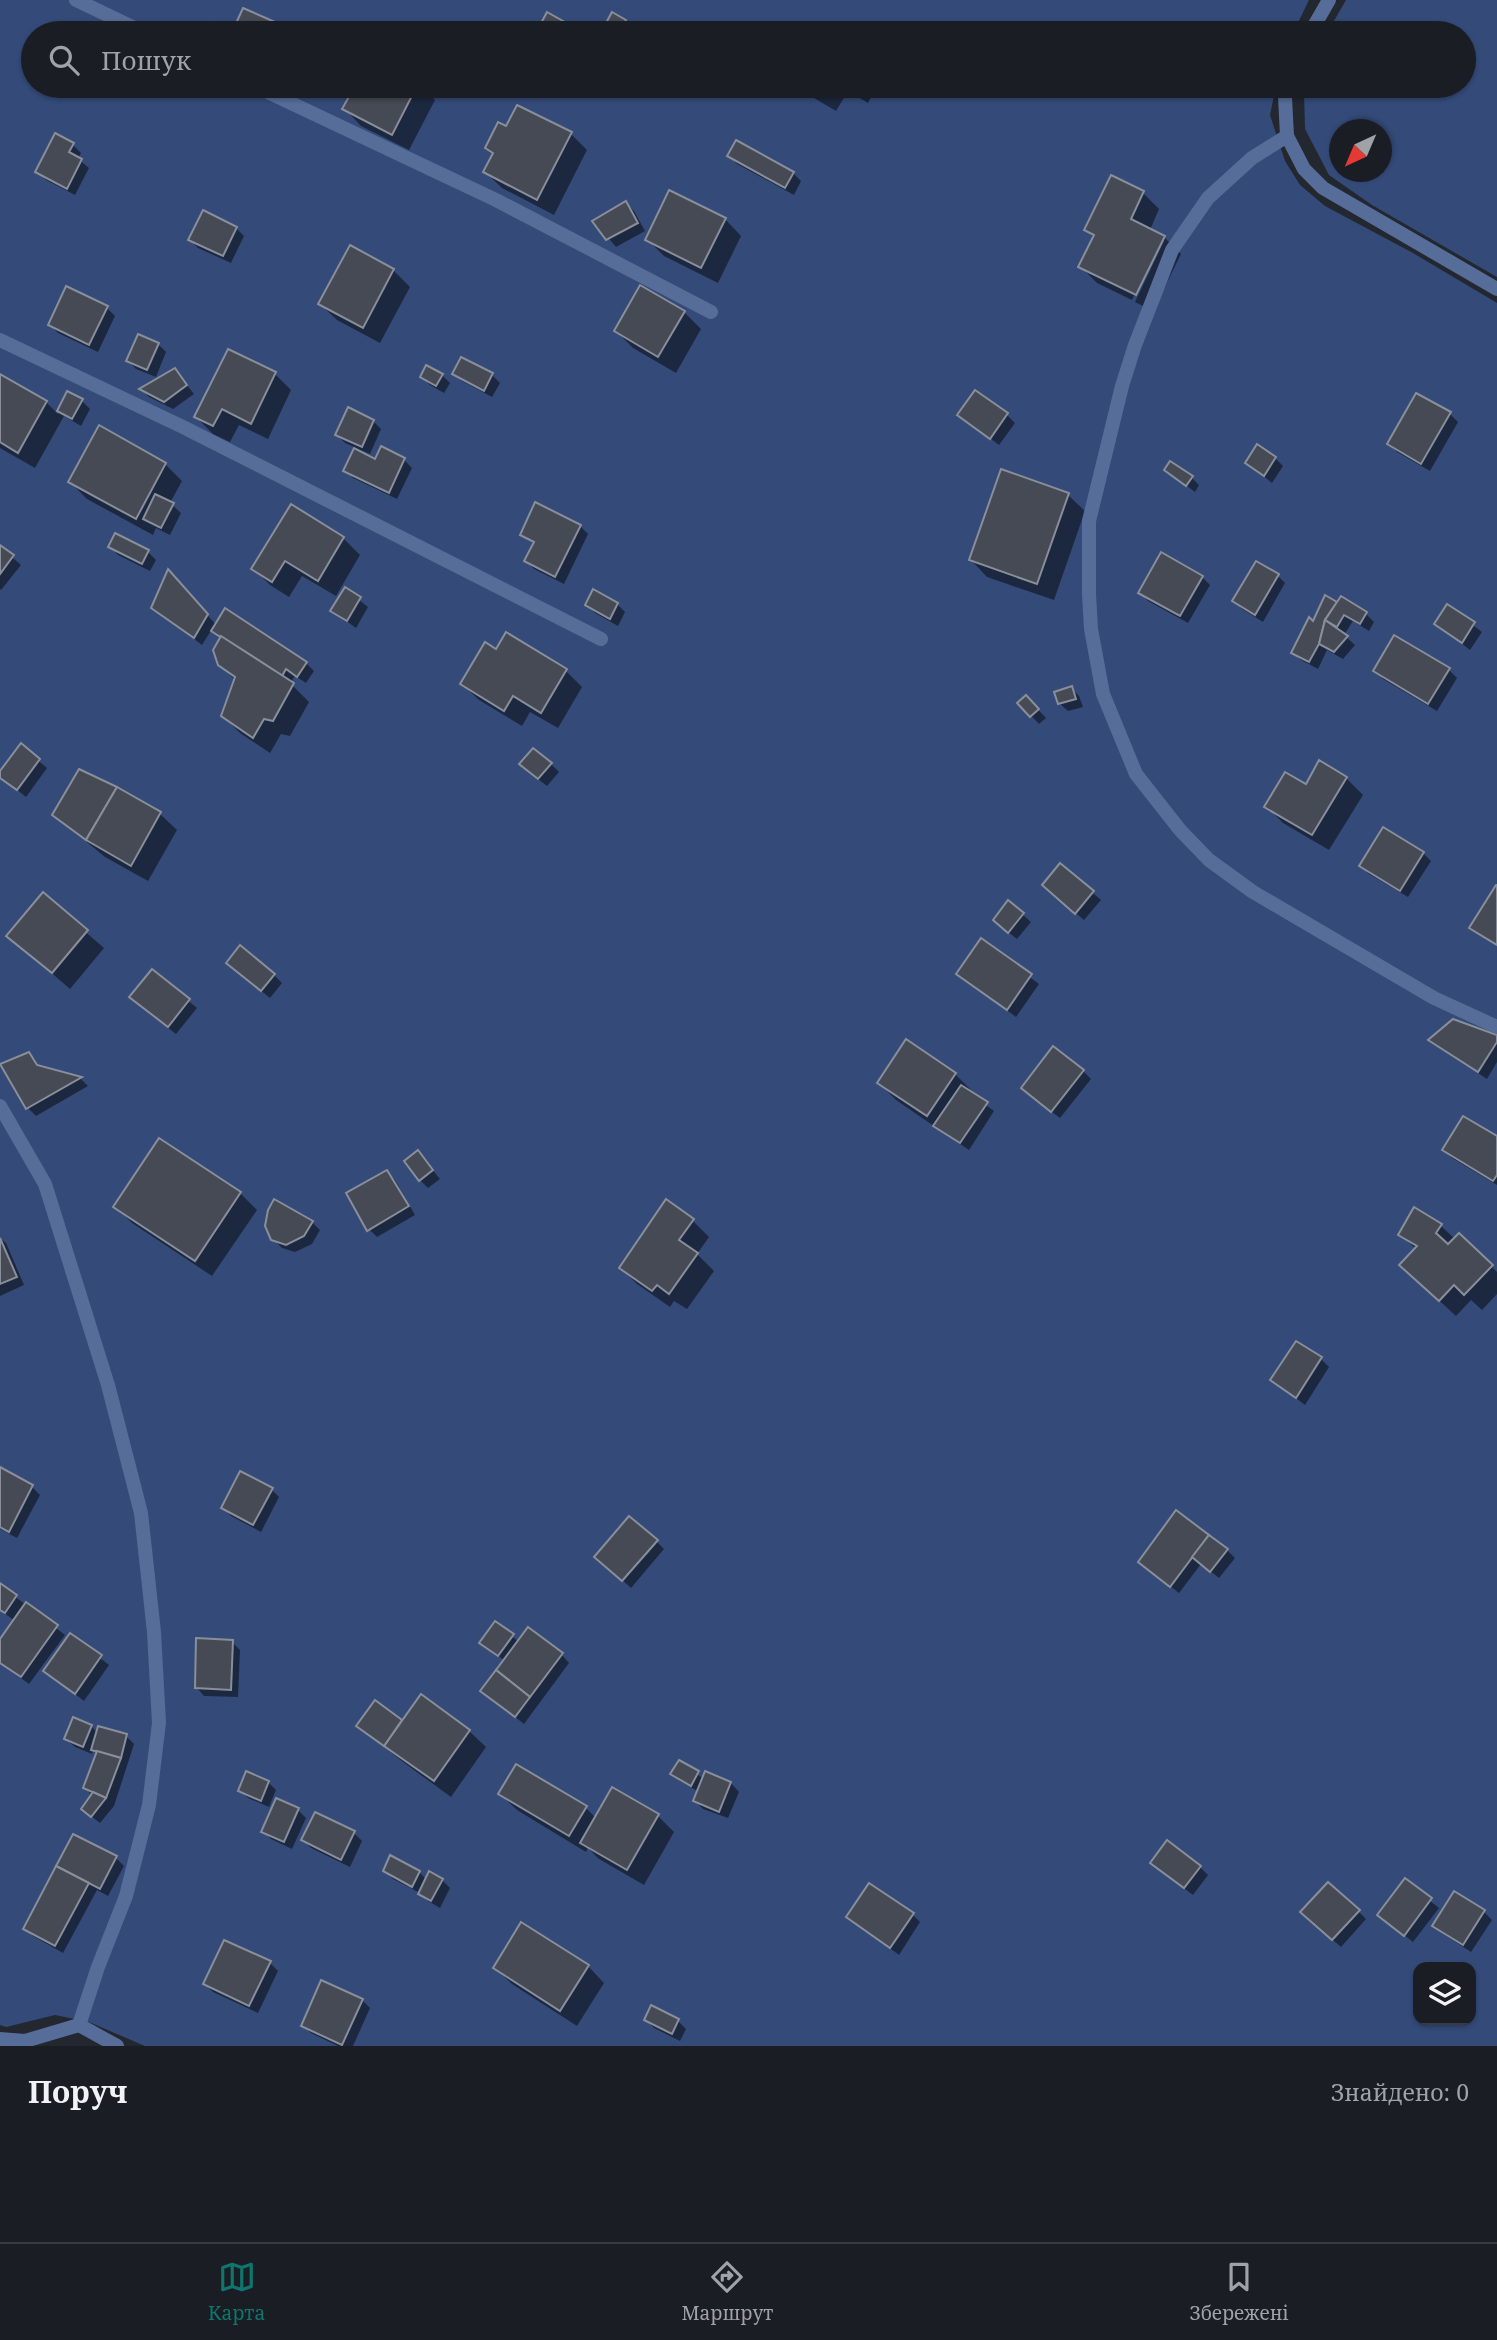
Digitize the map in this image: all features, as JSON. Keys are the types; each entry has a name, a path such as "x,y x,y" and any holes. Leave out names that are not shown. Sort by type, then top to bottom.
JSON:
{"lane":[{"path":"76,0 120,21"},
{"path":"1317,21 1329,0"},
{"path":"280,98 496,200 710,312"},
{"path":"1286,98 1287,136 1304,169 1323,188 1497,289"},
{"path":"1287,136 1252,158 1209,198 1172,250 1135,345 1122,386 1089,522 1091,628 1103,694 1136,774 1180,830 1209,860 1252,892 1434,998 1497,1027"},
{"path":"0,340 183,427 601,639"},
{"path":"0,1106 45,1184 108,1385 141,1513 154,1632 159,1723 149,1805 126,1896 98,1966 79,2025"},
{"path":"0,2039 25,2041 79,2025 117,2046"}],"shaded area":[{"path":"0,0 1309,0 1299,21 21,21 21,98 1274,98 1270,115 1285,161 1300,185 1325,206 1413,253 1497,303 1497,2046 145,2046 89,2022 55,2015 6,2027 0,2025"},
{"path":"1346,0 1497,0 1497,277 1372,205 1339,182 1392,182 1392,119 1329,119 1329,175 1305,129 1304,98 1476,98 1476,21 1334,21"}],"building":[{"path":"243,8 273,21 237,21"},
{"path":"547,12 563,21 542,21"},
{"path":"612,12 626,20 625,21 607,21"},
{"path":"348,98 411,98 392,135 342,109"},
{"path":"517,105 572,132 537,200 483,172 493,153 485,148 498,122 506,126"},
{"path":"55,133 74,143 69,152 82,159 67,189 35,172"},
{"path":"736,140 794,172 785,188 727,156"},
{"path":"1111,175 1144,191 1131,219 1165,236 1136,295 1078,267 1094,235 1084,230"},
{"path":"669,190 726,218 701,268 645,240"},
{"path":"626,201 638,223 606,240 592,221"},
{"path":"203,210 237,227 223,256 188,240"},
{"path":"350,245 394,269 363,328 318,304"},
{"path":"640,285 685,311 658,357 614,331"},
{"path":"66,286 108,306 89,345 48,325"},
{"path":"138,334 159,343 147,370 126,361"},
{"path":"228,349 276,372 251,424 222,409 213,426 194,417"},
{"path":"461,357 493,373 484,391 452,374"},
{"path":"426,365 443,374 436,386 420,377"},
{"path":"175,368 187,385 164,402 139,389"},
{"path":"0,374 47,401 18,453 0,442"},
{"path":"975,390 1008,413 990,439 957,415"},
{"path":"67,391 83,399 72,419 57,411"},
{"path":"1416,393 1451,412 1421,464 1387,444"},
{"path":"348,407 374,420 362,447 335,435"},
{"path":"99,425 166,463 136,519 68,482"},
{"path":"1257,444 1276,457 1264,476 1245,463"},
{"path":"381,446 405,458 389,493 343,471 354,448 375,459"},
{"path":"1170,461 1193,476 1186,486 1164,470"},
{"path":"1001,469 1069,493 1037,584 969,560"},
{"path":"155,494 174,503 161,528 143,519"},
{"path":"535,502 581,525 555,577 524,561 534,542 520,535"},
{"path":"291,504 344,537 318,581 285,561 272,582 251,569"},
{"path":"115,533 149,550 142,564 108,547"},
{"path":"0,545 14,555 0,574"},
{"path":"1161,552 1203,576 1180,616 1138,593"},
{"path":"1256,561 1279,574 1255,615 1232,601"},
{"path":"168,569 208,614 194,638 151,608"},
{"path":"345,587 361,597 347,621 330,611"},
{"path":"593,589 618,603 610,619 585,605"},
{"path":"1325,595 1337,602 1325,620 1319,644 1309,662 1291,653 1309,617 1313,621"},
{"path":"1341,596 1367,612 1360,624 1344,615 1337,627 1325,620"},
{"path":"1447,604 1475,622 1462,643 1434,624"},
{"path":"225,608 307,662 297,677 286,669 282,676 211,631"},
{"path":"1325,620 1348,636 1334,652 1319,644"},
{"path":"506,632 567,669 541,713 513,696 504,711 460,684 485,642 496,649"},
{"path":"1394,635 1450,668 1428,704 1373,671"},
{"path":"221,636 294,683 273,721 264,719 253,738 221,716 235,677 218,665 213,650"},
{"path":"1072,686 1076,699 1058,704 1054,692"},
{"path":"1026,695 1039,709 1030,717 1017,703"},
{"path":"21,743 40,759 17,790 0,778 0,771"},
{"path":"533,748 552,763 538,779 519,764"},
{"path":"1319,760 1347,777 1312,835 1264,807 1285,772 1306,784"},
{"path":"79,769 117,787 86,840 52,815"},
{"path":"117,787 161,812 131,866 86,840"},
{"path":"1383,827 1424,852 1400,891 1359,866"},
{"path":"1060,863 1094,891 1075,914 1042,885"},
{"path":"1497,885 1497,945 1469,928"},
{"path":"43,892 88,930 52,973 6,936"},
{"path":"1008,900 1024,913 1008,933 993,920"},
{"path":"981,938 1032,974 1007,1010 956,974"},
{"path":"240,945 275,974 261,991 226,963"},
{"path":"152,969 190,999 168,1027 129,997"},
{"path":"1453,1019 1497,1035 1497,1042 1478,1072 1428,1040"},
{"path":"906,1039 956,1073 927,1116 877,1083"},
{"path":"1053,1046 1084,1070 1051,1112 1021,1088"},
{"path":"29,1052 37,1065 82,1077 26,1109 0,1064"},
{"path":"961,1085 988,1102 960,1143 933,1126"},
{"path":"1463,1116 1497,1136 1497,1175 1493,1181 1442,1150"},
{"path":"159,1138 241,1192 195,1261 113,1207"},
{"path":"418,1150 433,1170 419,1181 404,1161"},
{"path":"387,1170 409,1206 367,1231 346,1193"},
{"path":"274,1199 313,1221 304,1236 286,1245 271,1240 265,1226 268,1210"},
{"path":"666,1199 694,1219 679,1240 698,1253 669,1294 657,1285 652,1291 619,1268"},
{"path":"1414,1207 1442,1224 1436,1233 1448,1244 1459,1233 1493,1265 1464,1295 1454,1285 1439,1301 1399,1265 1417,1246 1398,1235"},
{"path":"0,1238 17,1277 0,1284"},
{"path":"1296,1341 1322,1357 1296,1398 1270,1380"},
{"path":"0,1467 33,1485 9,1532 0,1527"},
{"path":"240,1471 273,1488 253,1525 221,1508"},
{"path":"1176,1510 1209,1535 1170,1587 1138,1562"},
{"path":"629,1516 658,1540 622,1581 594,1557"},
{"path":"1209,1535 1228,1549 1210,1572 1192,1557"},
{"path":"0,1583 17,1595 5,1613 0,1610"},
{"path":"26,1602 58,1625 21,1677 0,1663 0,1639"},
{"path":"495,1621 514,1634 498,1656 479,1643"},
{"path":"528,1627 563,1653 530,1697 496,1670"},
{"path":"70,1633 102,1655 75,1694 43,1671"},
{"path":"196,1638 233,1640 231,1690 195,1688"},
{"path":"496,1670 530,1697 515,1717 480,1691"},
{"path":"421,1694 470,1730 434,1781 384,1746"},
{"path":"375,1700 402,1720 384,1746 356,1726"},
{"path":"73,1717 92,1725 83,1747 64,1739"},
{"path":"98,1726 127,1734 121,1758 91,1750"},
{"path":"97,1751 121,1758 106,1798 83,1788"},
{"path":"679,1760 699,1771 691,1786 670,1774"},
{"path":"516,1764 587,1806 569,1836 498,1794"},
{"path":"246,1771 269,1781 261,1801 238,1791"},
{"path":"705,1771 731,1782 719,1812 693,1801"},
{"path":"612,1787 659,1814 627,1870 580,1843"},
{"path":"93,1792 106,1798 91,1817 81,1809"},
{"path":"276,1798 299,1808 284,1842 261,1832"},
{"path":"315,1812 355,1831 341,1860 301,1840"},
{"path":"73,1834 117,1856 100,1889 56,1866"},
{"path":"1167,1840 1201,1866 1184,1888 1150,1863"},
{"path":"390,1855 420,1871 412,1887 383,1871"},
{"path":"56,1866 89,1883 55,1946 23,1929"},
{"path":"429,1871 443,1879 431,1901 418,1894"},
{"path":"1405,1878 1432,1898 1404,1936 1377,1915"},
{"path":"1328,1882 1360,1910 1332,1940 1300,1912"},
{"path":"869,1883 914,1913 890,1948 846,1917"},
{"path":"1454,1891 1485,1910 1463,1945 1432,1926"},
{"path":"521,1922 589,1965 560,2011 493,1968"},
{"path":"224,1940 271,1961 249,2006 203,1984"},
{"path":"321,1980 363,1999 342,2045 301,2026"},
{"path":"651,2005 679,2019 672,2034 644,2020"}]}
